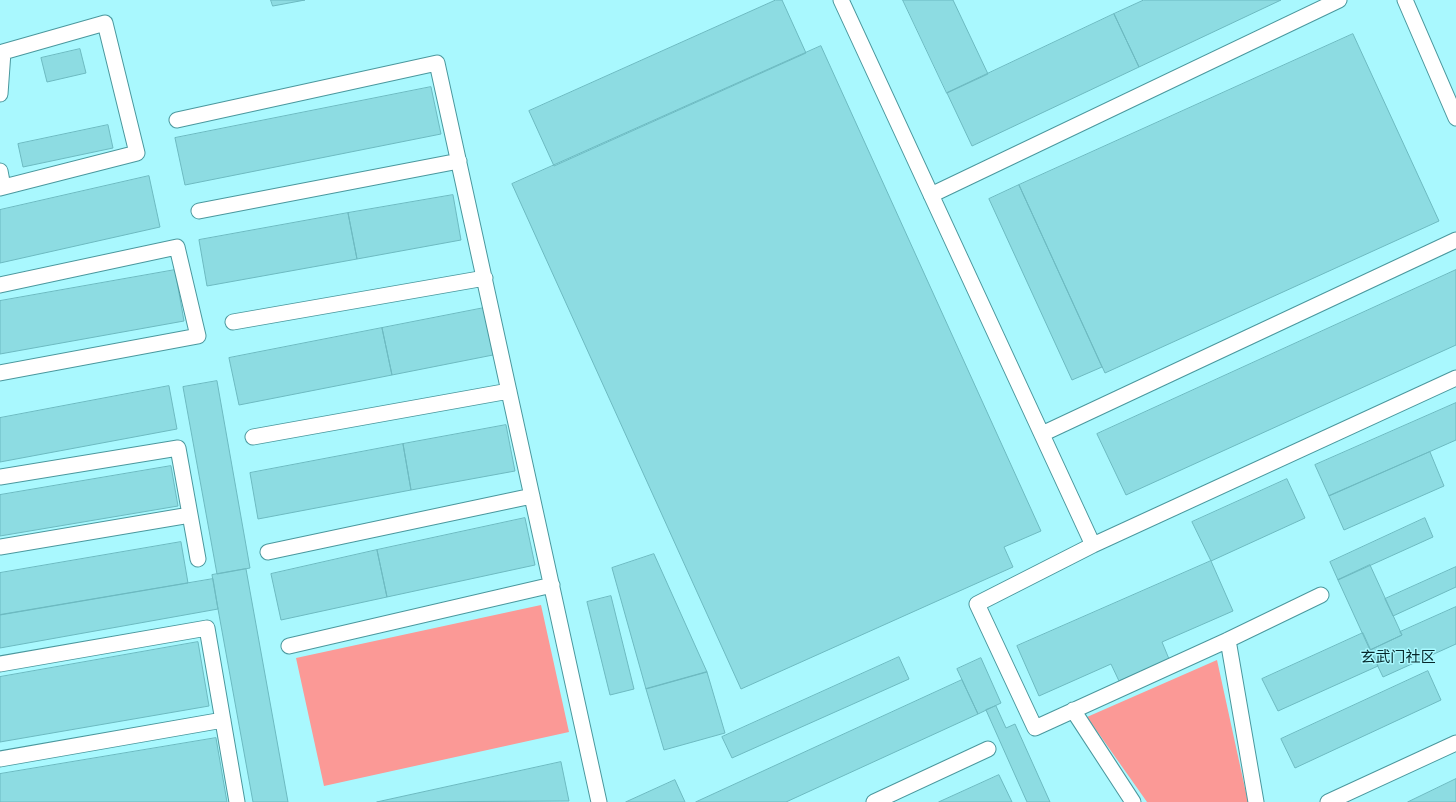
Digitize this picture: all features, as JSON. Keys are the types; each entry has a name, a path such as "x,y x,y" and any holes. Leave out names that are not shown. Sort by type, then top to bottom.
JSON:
{"lane":[{"path":"841,0 1093,545"},
{"path":"931,196 1338,0"},
{"path":"1405,0 1456,118"},
{"path":"0,94 3,52 105,23 136,153 2,187 0,171"},
{"path":"177,120 438,63 600,802"},
{"path":"199,211 459,161"},
{"path":"1042,434 1456,240"},
{"path":"0,285 177,247 198,336 0,373"},
{"path":"233,322 485,278"},
{"path":"1321,595 1228,640 1035,728 977,604 1093,545 1456,378"},
{"path":"253,437 509,391"},
{"path":"0,477 178,448 198,559"},
{"path":"268,552 532,496"},
{"path":"0,547 190,516"},
{"path":"289,646 552,584"},
{"path":"0,664 207,628 237,802"},
{"path":"1228,640 1256,802"},
{"path":"1074,710 1133,802"},
{"path":"0,759 223,720"},
{"path":"1328,802 1456,743"},
{"path":"874,802 988,749"}],"shaded area":[{"path":"541,605 569,732 324,786 296,658"},
{"path":"1217,660 1248,802 1147,802 1087,717"}],"building":[{"path":"271,0 305,0 273,6"},
{"path":"776,0 782,0 806,53 554,166 529,111"},
{"path":"903,0 953,0 988,74 947,93"},
{"path":"1144,0 1281,0 1139,67 1114,14"},
{"path":"1114,14 1139,67 972,146 947,93"},
{"path":"1353,34 1439,221 1105,373 1019,185"},
{"path":"821,46 1041,531 1004,547 1013,567 741,689 512,184"},
{"path":"80,49 86,73 47,82 41,58"},
{"path":"431,87 441,134 185,185 175,138"},
{"path":"108,125 113,148 23,167 18,144"},
{"path":"149,176 160,227 0,263 0,210"},
{"path":"1019,185 1102,367 1072,380 989,199"},
{"path":"453,195 461,240 357,259 348,213"},
{"path":"348,213 357,259 207,286 199,240"},
{"path":"175,270 184,321 0,354 0,301"},
{"path":"1456,270 1456,345 1126,495 1097,434"},
{"path":"484,308 493,355 392,375 382,328"},
{"path":"382,328 392,375 239,405 229,358"},
{"path":"217,381 250,568 217,574 183,387"},
{"path":"169,386 177,429 0,462 0,418"},
{"path":"1456,403 1456,440 1329,496 1315,465"},
{"path":"506,425 515,471 411,490 403,444"},
{"path":"403,444 411,490 258,519 250,473"},
{"path":"1430,452 1444,486 1344,530 1329,496"},
{"path":"171,466 178,506 0,536 0,495"},
{"path":"1287,479 1305,518 1211,561 1192,522"},
{"path":"525,518 535,565 387,597 377,550"},
{"path":"1425,518 1433,537 1338,580 1330,562"},
{"path":"181,542 188,583 0,615 0,573"},
{"path":"377,550 387,597 281,620 271,574"},
{"path":"654,554 707,672 646,689 612,568"},
{"path":"1211,561 1233,611 1162,642 1169,659 1119,681 1111,664 1039,696 1017,646"},
{"path":"1370,565 1402,635 1370,650 1338,580"},
{"path":"1456,567 1456,587 1393,616 1385,599"},
{"path":"246,569 288,802 253,802 218,609 212,575"},
{"path":"213,579 218,609 0,648 0,615"},
{"path":"611,596 634,689 610,695 587,602"},
{"path":"1456,607 1456,644 1383,677 1370,650 1402,635 1400,632"},
{"path":"1363,633 1378,666 1278,711 1262,679"},
{"path":"198,642 209,706 0,742 0,677"},
{"path":"899,657 909,679 732,758 722,737"},
{"path":"981,658 1001,703 978,714 957,669"},
{"path":"1428,671 1441,700 1295,768 1281,739"},
{"path":"707,672 725,733 664,750 646,689"},
{"path":"962,680 978,714 786,802 696,802"},
{"path":"996,706 1006,728 1015,724 1050,802 1027,802 986,710"},
{"path":"216,738 227,802 0,802 0,774"},
{"path":"561,762 569,801 377,802"},
{"path":"999,775 1012,802 939,802"},
{"path":"1456,779 1456,802 1408,802"},
{"path":"675,780 685,802 626,802"}],"district":[{"name":"玄武门社区","path":"1398,657"}]}
